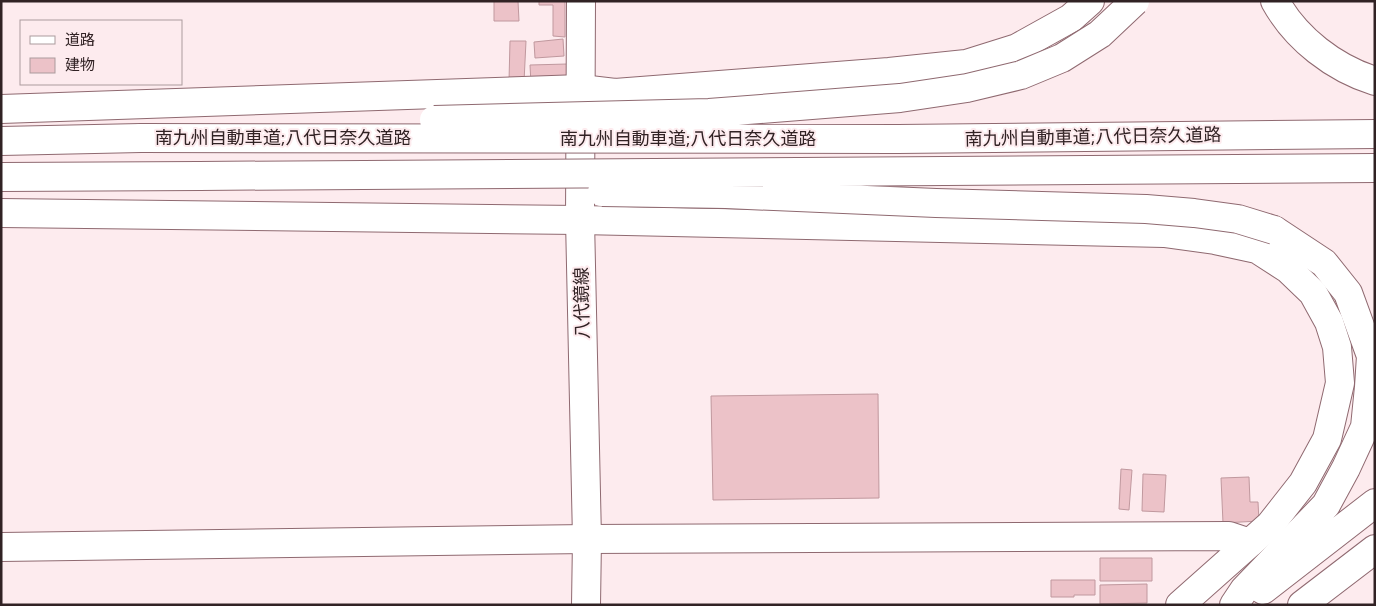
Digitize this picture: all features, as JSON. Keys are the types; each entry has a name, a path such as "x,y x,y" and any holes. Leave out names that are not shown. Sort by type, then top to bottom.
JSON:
{"main road":[{"name":"八代鏡線","path":"581,1 580,220 587,539 586,605"},
{"path":"1,109 581,89 615,93 889,72 966,64 1018,48 1071,18 1090,1"},
{"path":"141,138 254,125 709,113 900,98 966,88 1021,75 1062,58 1100,34 1135,1"},
{"path":"1275,1 1283,16 1305,41 1334,62 1375,81"},
{"name":"南九州自動車道;八代日奈久道路","path":"1,141 141,138 898,139 1375,134"},
{"name":"南九州自動車道;八代日奈久道路","path":"1,177 1375,168"},
{"path":"199,176 284,185 726,194 1146,209 1194,213 1238,220 1274,230 1324,263 1348,293 1372,356 1365,427 1326,505 1244,590 1234,605"},
{"path":"1,213 580,220 1164,233 1215,240 1257,249 1288,269 1313,293 1329,322 1337,347 1340,383 1326,439 1303,483 1270,525 1180,605"},
{"path":"1244,605 1375,503"},
{"path":"1,546 587,539 1229,536 1250,543"},
{"path":"1302,605 1375,549"}],"building":[{"path":"494,1 518,1 519,21 494,21"},
{"path":"539,1 565,1 565,37 553,36 553,5 539,5"},
{"path":"563,39 564,56 535,58 534,42"},
{"path":"510,41 526,41 524,82 509,81"},
{"path":"567,64 568,83 531,84 530,65"},
{"path":"878,394 879,498 713,500 711,396"},
{"path":"1121,469 1132,470 1129,510 1119,509"},
{"path":"1143,474 1166,475 1164,512 1142,511"},
{"path":"1249,477 1250,502 1258,502 1259,521 1223,523 1221,478"},
{"path":"1100,558 1152,558 1152,581 1100,581"},
{"path":"1051,580 1095,580 1095,595 1051,597"},
{"path":"1147,584 1147,603 1100,604 1100,585"}]}
